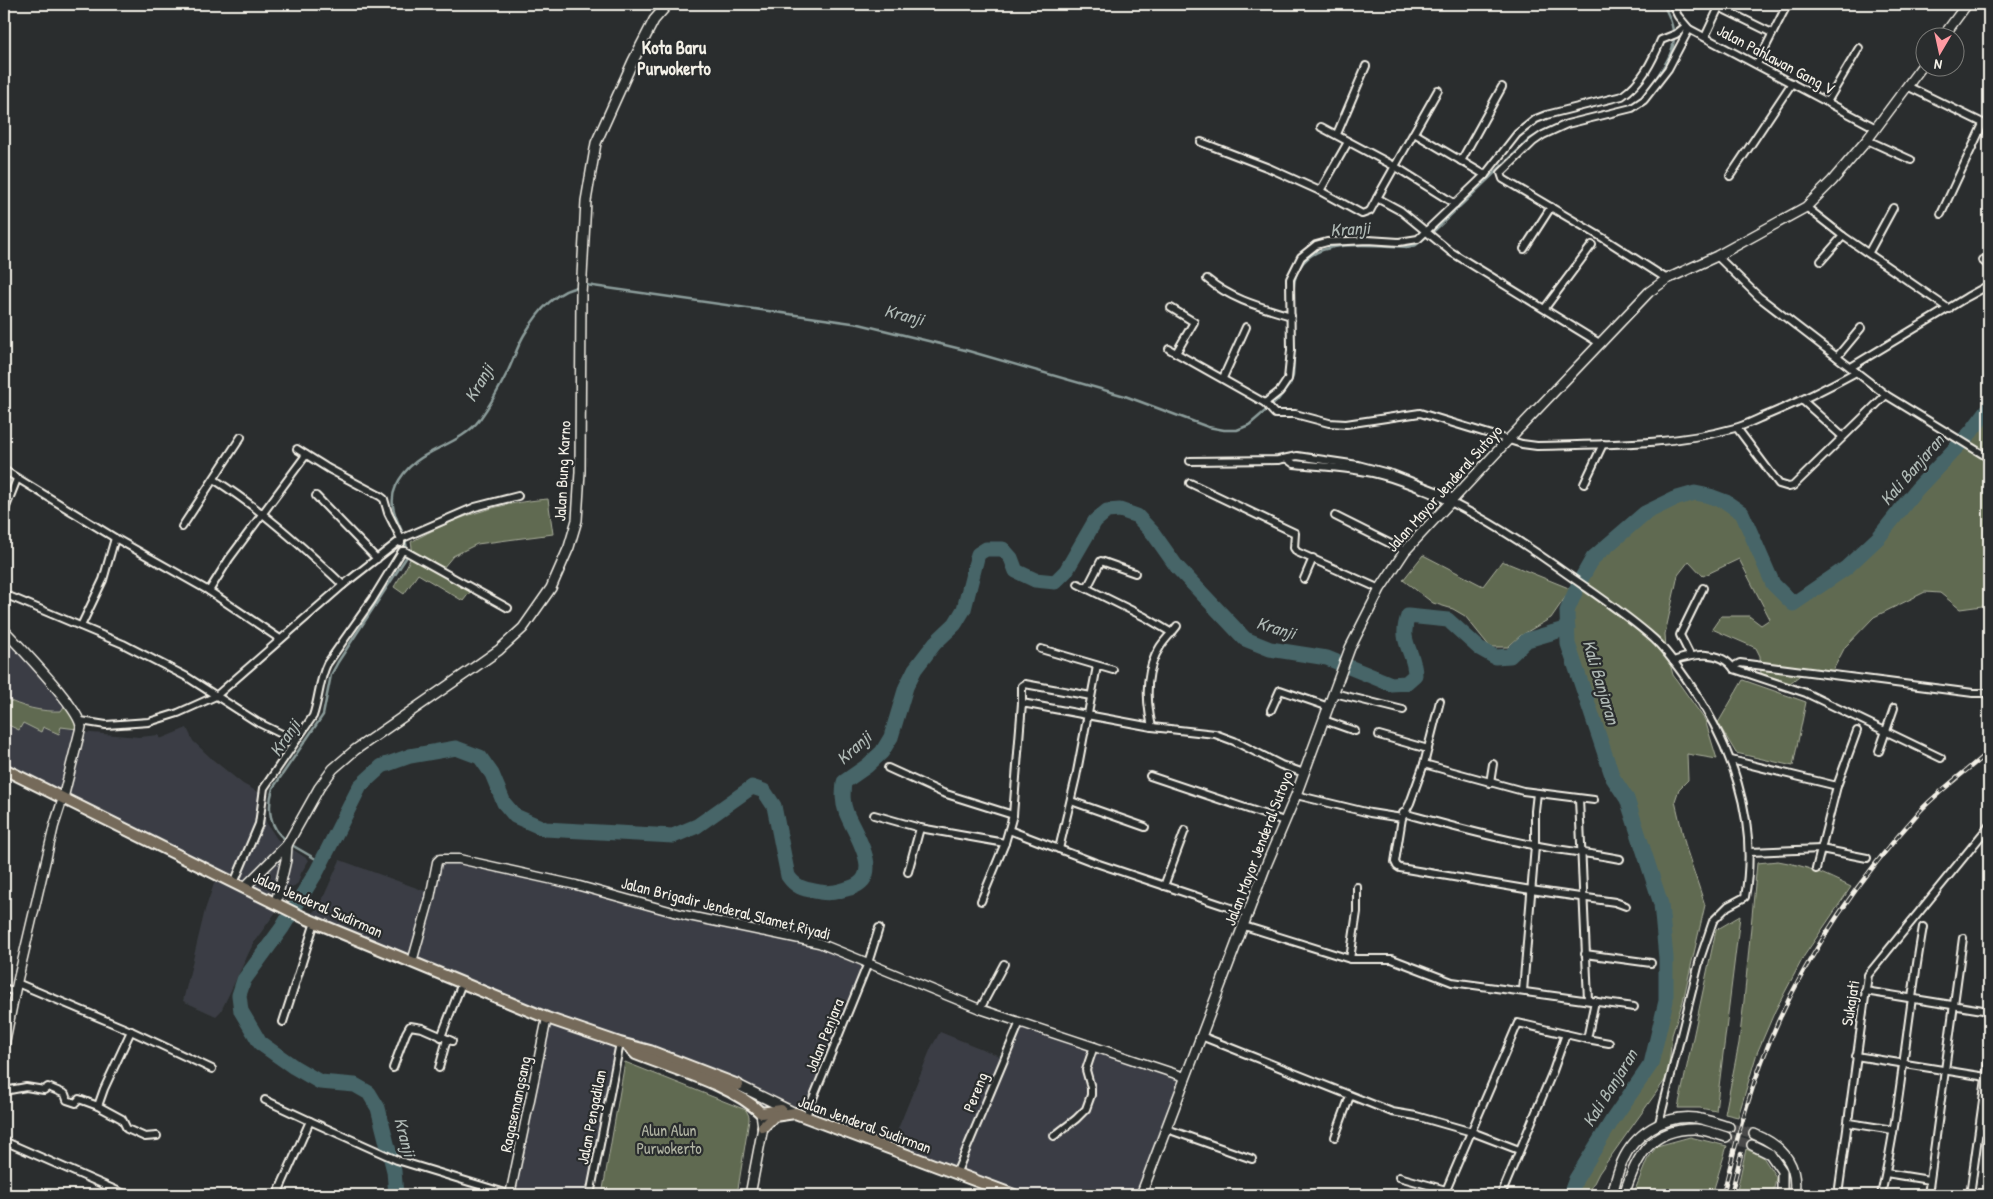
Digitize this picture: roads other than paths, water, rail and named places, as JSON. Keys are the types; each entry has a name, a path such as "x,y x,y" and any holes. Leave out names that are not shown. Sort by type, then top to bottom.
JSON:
{"main road":[{"name":"Jalan Bung Karno","path":"289,842 319,788 333,769 355,750 499,650 524,628 551,588 569,547 577,520 580,472 581,295 586,201 596,143 637,52 654,20 668,4"},
{"path":"1949,28 1967,4"},
{"name":"Jalan Mayor Jenderal Sutoyo","path":"1141,1195 1184,1077 1284,821 1296,795 1350,648 1380,589 1405,551 1649,292 1667,279 1717,256 1806,207 1832,182 1867,140 1916,74"},
{"path":"4,630 55,687 81,720 81,727 63,798"},
{"name":"Jalan Jenderal Sudirman","path":"4,769 310,920 547,1018 650,1051 738,1085"},
{"path":"239,885 289,842"},
{"path":"278,904 289,842"},
{"name":"Jalan Jenderal Sudirman","path":"624,1044 636,1054 735,1093 761,1113 780,1109 1014,1195"},
{"path":"738,1085 784,1106 793,1114"},
{"path":"750,1195 763,1127 761,1113"},
{"path":"763,1127 774,1116 793,1114"},
{"path":"1612,1195 1621,1163 1645,1131 1659,1123 1675,1119 1695,1118 1729,1127"},
{"path":"1624,1195 1632,1170 1641,1154 1651,1143 1664,1134 1698,1129 1726,1137"},
{"path":"1754,1134 1776,1144 1786,1156 1794,1172 1794,1195"},
{"path":"1752,1145 1770,1154 1782,1171 1782,1195"}],"street":[{"name":"Jalan Pahlawan Gang V","path":"1672,4 1688,28 1876,128"},
{"path":"1705,37 1720,5 1772,34"},
{"path":"1757,64 1787,5"},
{"path":"1266,404 1280,391 1288,379 1292,316 1290,279 1301,257 1316,245 1338,240 1409,242 1418,239 1428,233 1485,175 1517,134 1536,119 1574,106 1622,96 1632,89 1644,74 1661,40 1688,28"},
{"path":"1667,279 1501,177 1503,170 1544,135 1567,124 1632,108 1644,100 1668,68 1688,28"},
{"path":"1827,102 1859,48"},
{"path":"1336,134 1366,66"},
{"path":"1730,176 1792,83"},
{"path":"1907,86 1986,125 1941,214"},
{"path":"1461,161 1502,87"},
{"path":"1201,142 1269,168 1320,191 1362,214 1370,211 1438,90"},
{"path":"1321,127 1396,167 1455,204"},
{"path":"1414,133 1485,175"},
{"path":"1867,140 1911,160"},
{"path":"1320,191 1348,142"},
{"path":"1377,198 1400,212 1451,252 1601,344"},
{"path":"1524,249 1551,207"},
{"path":"1806,207 1843,236 1950,309"},
{"path":"1868,252 1893,208"},
{"path":"1821,261 1843,236"},
{"path":"1545,308 1592,245"},
{"path":"1717,256 1759,297 1886,395 1989,458"},
{"path":"1982,260 1989,266"},
{"path":"1207,280 1223,291 1245,302 1292,316"},
{"path":"1169,349 1266,404 1275,414 1295,414 1346,424 1420,413 1508,440 1537,446 1671,441 1737,428 1802,400 1989,285"},
{"path":"1171,308 1194,322 1176,353"},
{"path":"1223,378 1246,327"},
{"path":"1837,357 1861,328"},
{"path":"1737,428 1778,484 1789,487 1793,486 1886,395"},
{"path":"1802,400 1842,436"},
{"path":"182,527 215,480 241,437"},
{"path":"1584,484 1603,444"},
{"path":"239,885 259,824 264,788 312,716 316,707 323,672 327,664 405,552 402,539 388,514 384,499 328,469 297,448"},
{"path":"209,591 229,559 306,455"},
{"path":"1190,461 1287,459 1297,456 1358,465 1409,479 1453,500 1527,546 1629,618 1673,660 1699,697 1731,760 1746,815 1750,852 1745,896 1728,906 1713,921 1700,959 1659,1123"},
{"path":"4,470 115,538 209,591 280,638"},
{"path":"4,512 17,479"},
{"path":"215,480 289,534 343,585"},
{"path":"1190,483 1295,533 1295,550 1380,589"},
{"path":"316,496 377,559"},
{"path":"81,720 106,725 149,722 178,713 216,696 280,638 402,539 413,532 475,507 518,496"},
{"path":"1335,516 1405,551"},
{"path":"81,626 103,580 115,538"},
{"path":"405,552 508,608"},
{"path":"1304,579 1313,558"},
{"path":"1087,588 1101,561 1134,573"},
{"path":"1078,584 1145,617 1172,633"},
{"path":"1690,655 1680,635 1703,588"},
{"path":"4,594 123,644 187,676 257,722 296,742"},
{"path":"1152,727 1148,694 1151,667 1159,648 1177,626"},
{"path":"1041,649 1113,670"},
{"path":"1673,660 1690,655 1714,656 1727,661 1734,669 1806,693 1941,758"},
{"path":"1734,669 1740,663 1973,693 1989,693"},
{"path":"1059,849 1071,800 1097,666"},
{"path":"982,902 1005,843 1013,815 1022,686 1025,684 1091,696"},
{"path":"1271,710 1277,693 1280,690 1328,707"},
{"path":"1334,692 1403,710"},
{"path":"1440,701 1424,764 1410,803 1403,816 1396,855 1397,866 1425,873 1615,902 1626,906"},
{"path":"1022,703 1152,727 1215,734 1234,741 1282,766 1304,773"},
{"path":"1879,751 1894,708"},
{"path":"1324,720 1355,731"},
{"path":"1816,869 1837,786 1857,731"},
{"path":"1379,736 1428,749"},
{"path":"1731,760 1837,786"},
{"path":"1424,764 1490,783 1537,793 1594,800"},
{"path":"1490,783 1493,764"},
{"path":"888,768 943,793 1013,815"},
{"path":"1150,776 1284,821"},
{"path":"1522,991 1535,846 1537,793"},
{"path":"1296,795 1370,813 1403,816 1535,846 1620,859"},
{"path":"4,1048 54,826 63,798"},
{"path":"1579,799 1588,1000"},
{"path":"1071,800 1145,827"},
{"path":"874,815 920,828 1005,843"},
{"name":"Sukajati","path":"1838,1195 1865,991 1870,972 1989,826"},
{"path":"908,872 920,828"},
{"path":"1009,830 1164,886 1249,914"},
{"path":"1164,886 1186,830"},
{"path":"1750,852 1821,849 1867,858"},
{"name":"Jalan Brigadir Jenderal Slamet Riyadi","path":"412,962 430,898 437,862 444,858 459,859 576,885 711,922 819,943 980,1008 1184,1077"},
{"path":"1350,959 1357,912 1357,887"},
{"path":"283,1022 310,920"},
{"path":"1244,926 1350,959 1392,959 1452,982 1476,987 1522,991 1634,1007"},
{"path":"1881,1195 1893,1130 1910,999 1922,927"},
{"name":"Jalan Penjara","path":"805,1118 868,963 880,928"},
{"path":"1928,1195 1963,938"},
{"path":"1585,954 1651,963"},
{"path":"980,1008 1004,964"},
{"path":"439,1068 462,983"},
{"path":"4,988 16,988 132,1031 212,1068"},
{"path":"1865,991 1989,1011"},
{"path":"1587,1039 1595,1001"},
{"name":"Ragasemangsang","path":"511,1195 547,1018"},
{"name":"Pereng","path":"956,1174 1020,1022"},
{"path":"1398,1177 1445,1192 1518,1023 1609,1043"},
{"path":"393,1068 410,1026 422,1028 446,1039"},
{"path":"98,1106 104,1089 132,1031"},
{"path":"1501,1195 1553,1071 1566,1034"},
{"path":"1201,1036 1402,1115 1416,1116 1472,1132 1519,1150"},
{"name":"Jalan Pengadilan","path":"590,1195 624,1044"},
{"path":"1054,1136 1086,1109 1091,1095 1091,1088 1086,1070 1094,1046"},
{"path":"1856,1056 1986,1077"},
{"path":"1970,1195 1989,1057"},
{"path":"4,1091 26,1087 44,1090 48,1087 65,1094 67,1100 76,1103 79,1099 98,1106 122,1119 127,1129 145,1137 157,1136"},
{"path":"1335,1137 1350,1096"},
{"path":"265,1100 397,1160 511,1195"},
{"path":"277,1195 310,1121"},
{"path":"1849,1122 1893,1130"},
{"path":"1167,1128 1252,1159"},
{"path":"1979,1131 1989,1133"},
{"path":"4,1142 127,1195"},
{"path":"1886,1172 1929,1180"}],"waterway":[{"name":"Kranji","path":"1652,85 1670,55 1673,46 1673,28 1663,4"},
{"name":"Kranji","path":"1294,321 1293,295 1295,279 1301,265 1312,255 1326,249 1342,246 1407,247 1416,245 1435,230 1530,139 1545,130 1566,122"},
{"name":"Kranji","path":"286,840 276,829 271,817 270,802 273,788 323,715 331,675 338,662 406,558 405,540 393,506 396,486 413,463 460,437 480,419 501,385 522,340 536,317 549,302 566,291 586,285 859,324 965,350 1125,396 1208,427 1224,430 1237,430 1249,425 1277,401 1290,384 1293,376 1294,354"},
{"name":"Kali Banjaran","path":"1570,1195 1576,1179 1613,1119 1651,1064 1666,1001 1666,958 1661,904 1627,799 1613,778 1568,644 1567,611 1580,581 1593,558 1645,513 1674,499 1695,493 1726,502 1742,513 1773,584 1793,604 1846,568 1879,537 1917,489 1971,432 1989,408"},
{"name":"Kranji","path":"396,1195 394,1171 378,1108 369,1093 355,1085 320,1082 294,1067 260,1043 241,1011 239,995 244,980 282,928 317,871 360,786 382,766 410,756 456,748 480,757 492,774 504,803 515,816 545,829 673,836 697,826 752,787 764,791 774,806 788,876 795,884 802,888 824,893 850,888 861,882 866,874 867,864 864,853 845,808 843,797 844,782 867,766 882,752 891,737 906,687 915,669 935,643 955,624 964,609 978,554 986,549 1003,549 1011,558 1016,571 1035,580 1055,582 1066,571 1095,521 1107,511 1120,510 1137,516 1153,533 1177,567 1245,639 1270,649 1327,658 1391,684 1406,683 1415,675 1405,633 1408,616 1448,620 1479,648 1495,657 1510,656 1527,640 1568,628"},
{"name":"Kranji","path":"290,844 321,862"}],"tunnel":[{"path":"1729,1127 1754,1134"},
{"path":"1726,1137 1752,1145"}],"railway":[{"path":"1723,1195 1746,1107 1761,1064 1778,1022 1807,965 1841,911 1899,835 1937,795 1989,751"},
{"path":"1731,1195 1741,1154"}],"district":[{"name":"Kota Baru Purwokerto","path":"674,58"}],"park label":[{"name":"Alun Alun Purwokerto","path":"669,1139"}]}
